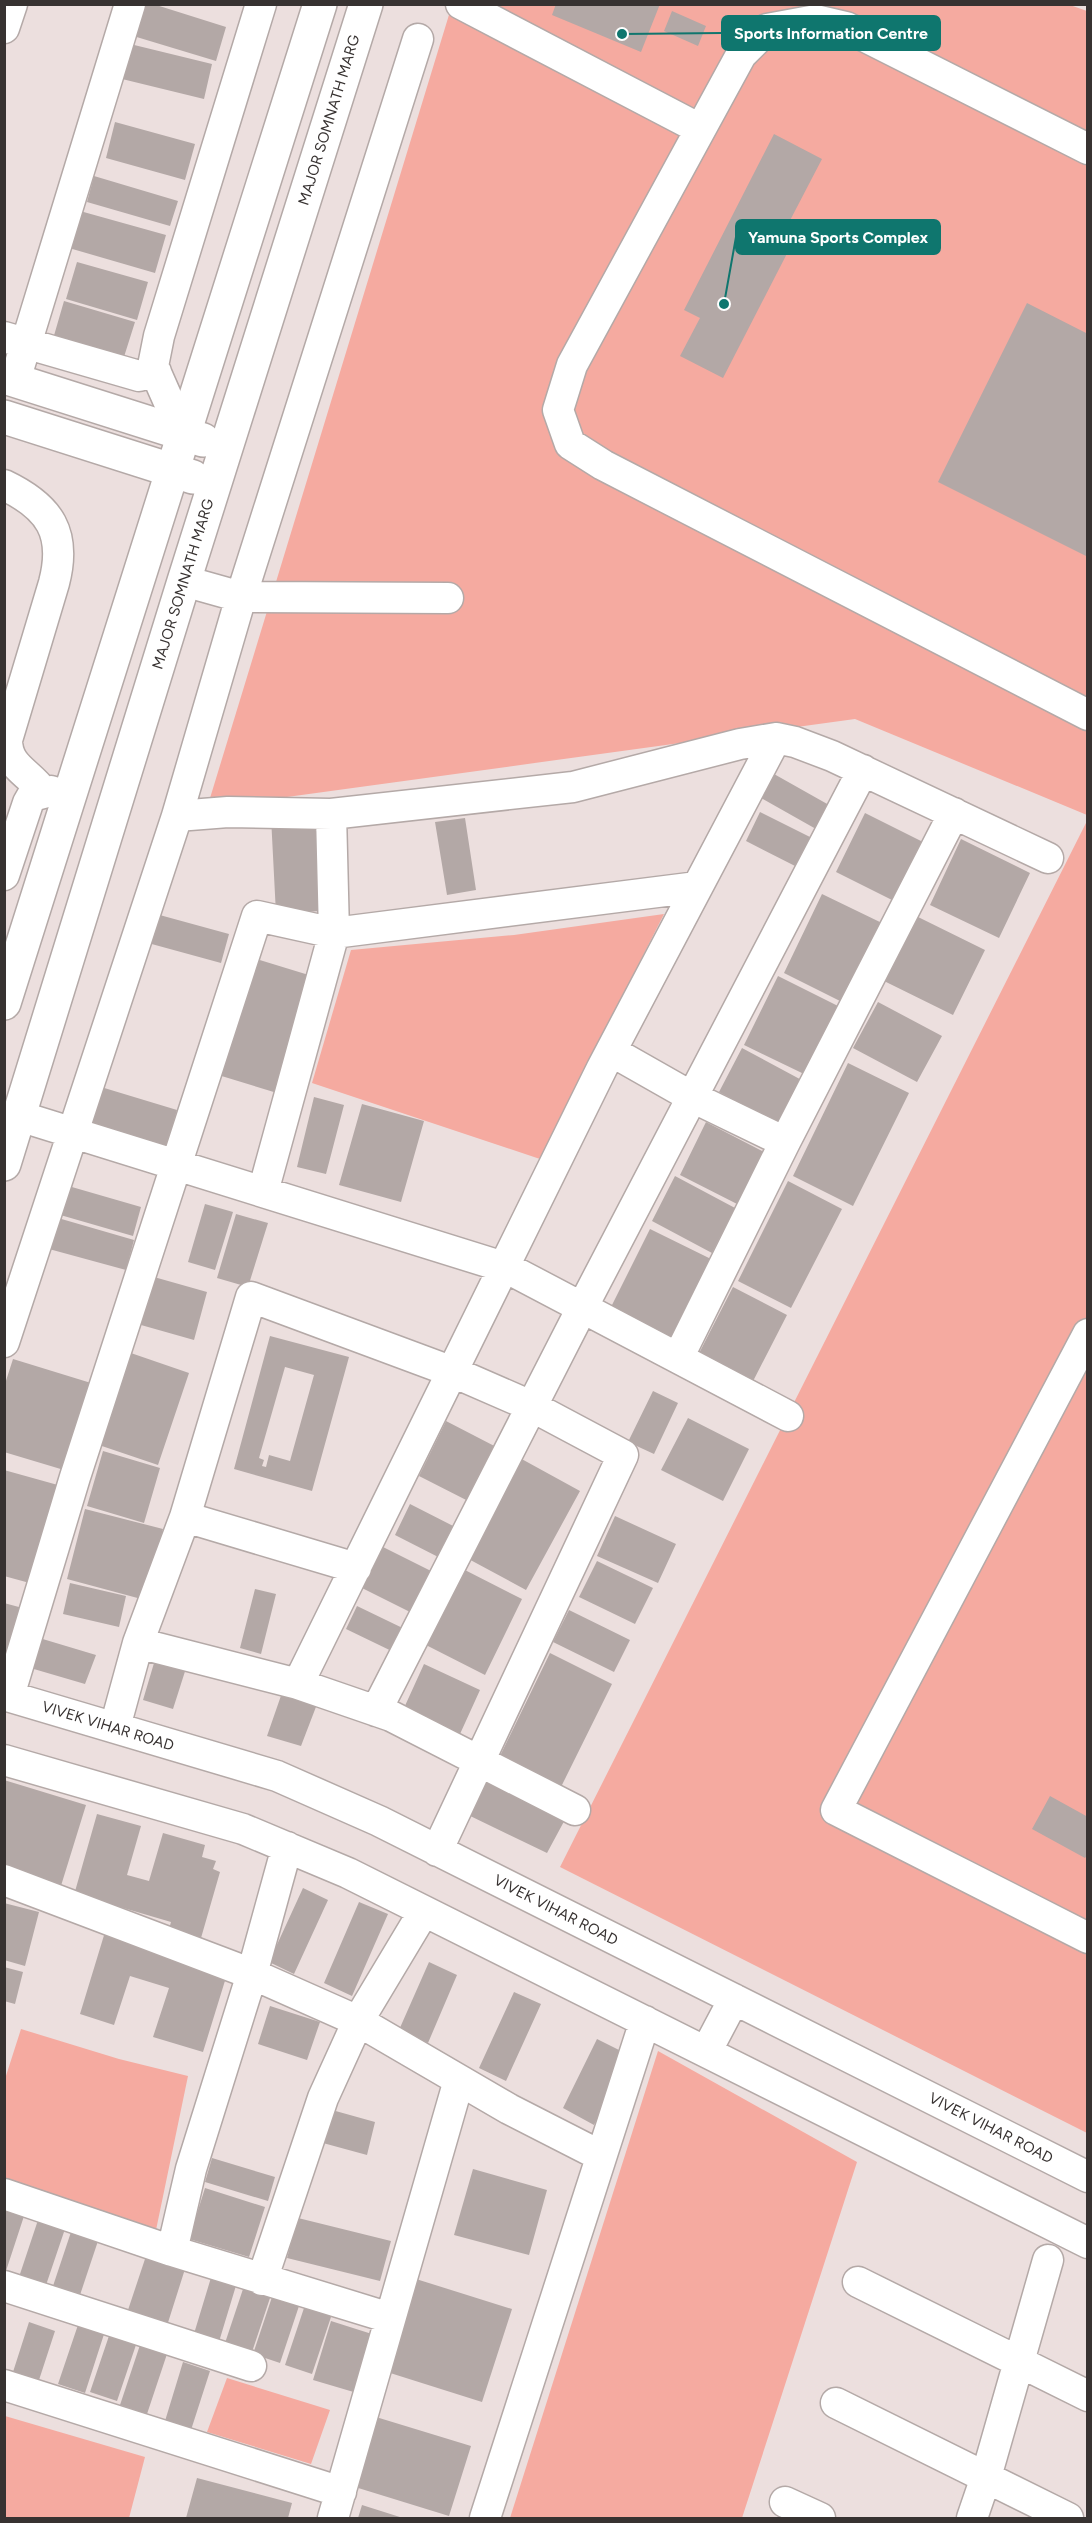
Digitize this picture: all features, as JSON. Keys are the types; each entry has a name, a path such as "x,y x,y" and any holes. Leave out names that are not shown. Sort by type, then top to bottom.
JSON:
{"main road":[{"path":"4,1004 56,794 171,470 320,4"},
{"name":"MAJOR SOMNATH MARG","path":"4,1164 184,581 366,4"},
{"path":"10,378 226,447"},
{"path":"4,417 215,484"}],"street":[{"path":"4,28 12,4"},
{"path":"10,378 15,341 130,4"},
{"path":"183,434 153,366 159,336 261,4"},
{"path":"461,4 700,129"},
{"path":"1088,149 846,27 816,20 768,29 741,55 700,129 572,365 558,410 570,444 603,465 1088,715"},
{"path":"4,1342 177,816 241,597 418,39"},
{"path":"15,341 140,376 156,372"},
{"path":"4,485 41,508 52,521 58,539 59,566 7,740 7,750 13,764 56,794"},
{"path":"184,581 241,597 448,598"},
{"path":"177,816 228,812 331,814 573,787 740,744 776,738 795,742 863,770 1048,858"},
{"path":"298,1684 611,1051 776,738"},
{"path":"376,1711 531,1406 863,770"},
{"path":"4,875 32,796 56,794"},
{"path":"678,1358 785,1142 954,813"},
{"path":"262,1192 334,933 331,814"},
{"path":"7,1695 75,1477 257,916 334,933 697,887"},
{"path":"611,1051 692,1097 785,1142"},
{"path":"19,1116 504,1268 789,1416"},
{"path":"115,1727 138,1643 186,1517 251,1298 453,1372 531,1406 623,1455 437,1851"},
{"path":"1088,1334 836,1809 1088,1938"},
{"path":"186,1517 356,1568"},
{"path":"138,1643 298,1684 391,1716 575,1810"},
{"name":"VIVEK VIHAR ROAD","path":"7,1695 277,1776 380,1821 1088,2177"},
{"path":"4,1760 243,1829 348,1873 1088,2243"},
{"path":"172,2251 191,2169 252,1974 287,1847"},
{"path":"4,1880 252,1974 358,2021 508,2109 601,2156"},
{"path":"262,2280 323,2098 358,2021 424,1911"},
{"path":"706,2052 734,1999"},
{"path":"485,2518 645,2021"},
{"path":"4,2385 337,2505 459,2080"},
{"path":"4,2194 262,2280 390,2318"},
{"path":"972,2518 986,2477 1048,2260"},
{"path":"858,2282 1088,2396"},
{"path":"4,2286 251,2366"},
{"path":"836,2403 1068,2518"},
{"path":"785,2502 820,2518"}],"shaded area":[{"path":"1067,4 1087,11 1087,815 855,719 207,808 452,5"},
{"path":"1087,821 1087,2133 560,1867"},
{"path":"664,914 540,1159 312,1083 351,950 514,935"},
{"path":"21,2029 119,2059 188,2076 156,2230 5,2186 5,2079"},
{"path":"658,2051 857,2162 742,2518 510,2518"},
{"path":"227,2378 330,2410 311,2464 207,2432"},
{"path":"5,2416 145,2457 129,2518 5,2518"}],"building":[{"path":"139,4 153,4 226,27 216,61 130,35"},
{"path":"556,4 610,4 614,6 615,4 660,4 641,52 552,15"},
{"path":"672,11 706,26 698,46 664,31"},
{"path":"126,43 212,64 204,99 118,78"},
{"path":"115,122 195,144 185,180 106,158"},
{"path":"774,134 822,159 784,232 795,238 723,378 680,356 700,318 684,310"},
{"path":"94,176 178,201 170,226 87,202"},
{"path":"80,211 166,235 155,273 69,248"},
{"path":"77,262 148,282 137,320 66,299"},
{"path":"64,301 135,322 123,360 53,339"},
{"path":"1027,303 1088,334 1088,557 938,482"},
{"path":"774,774 829,805 816,829 761,798"},
{"path":"760,812 814,839 799,868 746,841"},
{"path":"865,813 929,845 900,904 836,872"},
{"path":"315,815 320,911 276,914 271,817"},
{"path":"465,818 476,890 447,895 435,822"},
{"path":"961,839 1030,873 999,938 930,905"},
{"path":"822,894 884,924 846,1004 784,973"},
{"path":"156,914 229,934 221,963 148,943"},
{"path":"914,915 985,950 953,1015 882,980"},
{"path":"250,957 312,976 277,1093 215,1074"},
{"path":"778,976 838,1006 804,1074 744,1045"},
{"path":"878,1002 942,1036 917,1082 853,1048"},
{"path":"742,1048 809,1084 786,1127 719,1092"},
{"path":"848,1063 909,1093 853,1206 793,1176"},
{"path":"101,1087 177,1110 165,1151 89,1128"},
{"path":"314,1097 344,1105 326,1174 297,1167"},
{"path":"362,1104 424,1121 401,1202 339,1185"},
{"path":"706,1122 768,1154 741,1206 680,1175"},
{"path":"675,1176 735,1208 712,1253 652,1221"},
{"path":"788,1181 842,1209 791,1308 738,1281"},
{"path":"58,1183 141,1207 133,1236 50,1212"},
{"path":"205,1204 233,1212 215,1270 188,1262"},
{"path":"236,1214 268,1223 248,1287 217,1278"},
{"path":"58,1218 134,1240 126,1270 49,1249"},
{"path":"650,1229 711,1259 667,1349 605,1319"},
{"path":"154,1277 207,1292 194,1340 141,1325"},
{"path":"733,1287 787,1315 749,1389 695,1361"},
{"path":"270,1336 349,1357 312,1491 234,1469","holes":["285,1367 314,1375 290,1461 269,1455 266,1467 262,1466 264,1460 259,1458"]},
{"path":"125,1351 189,1373 158,1465 93,1443"},
{"path":"13,1359 91,1383 64,1470 4,1452 4,1387"},
{"path":"653,1391 678,1403 654,1454 628,1442"},
{"path":"688,1418 749,1449 723,1501 661,1470"},
{"path":"446,1421 504,1451 476,1505 419,1476"},
{"path":"103,1451 160,1468 144,1523 87,1506"},
{"path":"518,1457 580,1491 526,1590 463,1556"},
{"path":"4,1470 65,1487 37,1585 4,1576"},
{"path":"410,1504 463,1531 448,1562 395,1535"},
{"path":"85,1509 163,1529 145,1600 67,1579"},
{"path":"615,1516 676,1544 658,1583 597,1556"},
{"path":"381,1546 435,1573 414,1614 360,1587"},
{"path":"597,1561 653,1588 635,1624 579,1597"},
{"path":"461,1568 522,1599 485,1675 424,1644"},
{"path":"70,1583 126,1596 119,1627 63,1614"},
{"path":"255,1589 276,1594 261,1654 240,1648"},
{"path":"4,1603 30,1610 4,1661"},
{"path":"357,1606 415,1634 404,1657 346,1629"},
{"path":"569,1610 630,1640 614,1672 553,1642"},
{"path":"36,1637 96,1655 85,1684 27,1667"},
{"path":"157,1653 188,1662 173,1709 143,1700"},
{"path":"550,1653 612,1684 560,1789 499,1758"},
{"path":"424,1664 480,1690 460,1734 404,1708"},
{"path":"284,1687 319,1699 301,1746 267,1736"},
{"path":"481,1772 568,1814 547,1853 462,1812"},
{"path":"4,1780 86,1805 60,1889 4,1872"},
{"path":"1050,1796 1088,1817 1088,1854 1085,1858 1032,1829"},
{"path":"97,1814 141,1826 127,1875 149,1881 163,1833 205,1845 202,1857 216,1861 213,1869 220,1872 201,1938 169,1929 171,1922 86,1897 72,1902"},
{"path":"303,1888 328,1900 294,1974 269,1962"},
{"path":"359,1902 388,1914 352,1996 324,1983"},
{"path":"4,1903 39,1912 25,1966 4,1960"},
{"path":"105,1932 228,1971 203,2052 153,2037 169,1988 130,1976 114,2025 80,2014"},
{"path":"429,1962 457,1975 428,2043 399,2030"},
{"path":"4,1967 23,1972 15,2004 4,2001"},
{"path":"514,1992 541,2004 506,2081 479,2068"},
{"path":"270,2006 320,2022 307,2060 258,2044"},
{"path":"597,2039 629,2055 594,2125 563,2108"},
{"path":"332,2110 375,2122 367,2155 323,2143"},
{"path":"212,2158 275,2177 268,2201 205,2182"},
{"path":"473,2169 547,2190 529,2255 454,2235"},
{"path":"205,2188 265,2207 249,2257 189,2239"},
{"path":"4,2206 25,2213 5,2274 4,2273"},
{"path":"39,2217 66,2226 44,2291 17,2283"},
{"path":"298,2218 391,2241 380,2281 287,2258"},
{"path":"73,2226 100,2235 78,2301 51,2292"},
{"path":"146,2256 185,2269 165,2332 125,2319"},
{"path":"213,2271 238,2279 218,2345 193,2337"},
{"path":"416,2279 512,2309 482,2402 387,2372"},
{"path":"246,2280 273,2289 251,2355 224,2346"},
{"path":"275,2288 302,2297 280,2363 253,2354"},
{"path":"307,2299 334,2308 312,2374 285,2365"},
{"path":"80,2319 106,2328 85,2393 58,2384"},
{"path":"331,2321 375,2335 357,2393 313,2380"},
{"path":"29,2322 55,2331 39,2380 13,2372"},
{"path":"112,2327 139,2336 117,2401 90,2392"},
{"path":"142,2339 169,2348 147,2414 120,2405"},
{"path":"183,2362 210,2371 191,2430 165,2421"},
{"path":"376,2417 471,2446 449,2516 355,2487"},
{"path":"197,2478 292,2503 288,2518 186,2518"},
{"path":"362,2505 403,2518 358,2518"}],"place":[{"name":"Sports Information Centre","path":"622,34"},
{"name":"Yamuna Sports Complex","path":"724,304"}]}
